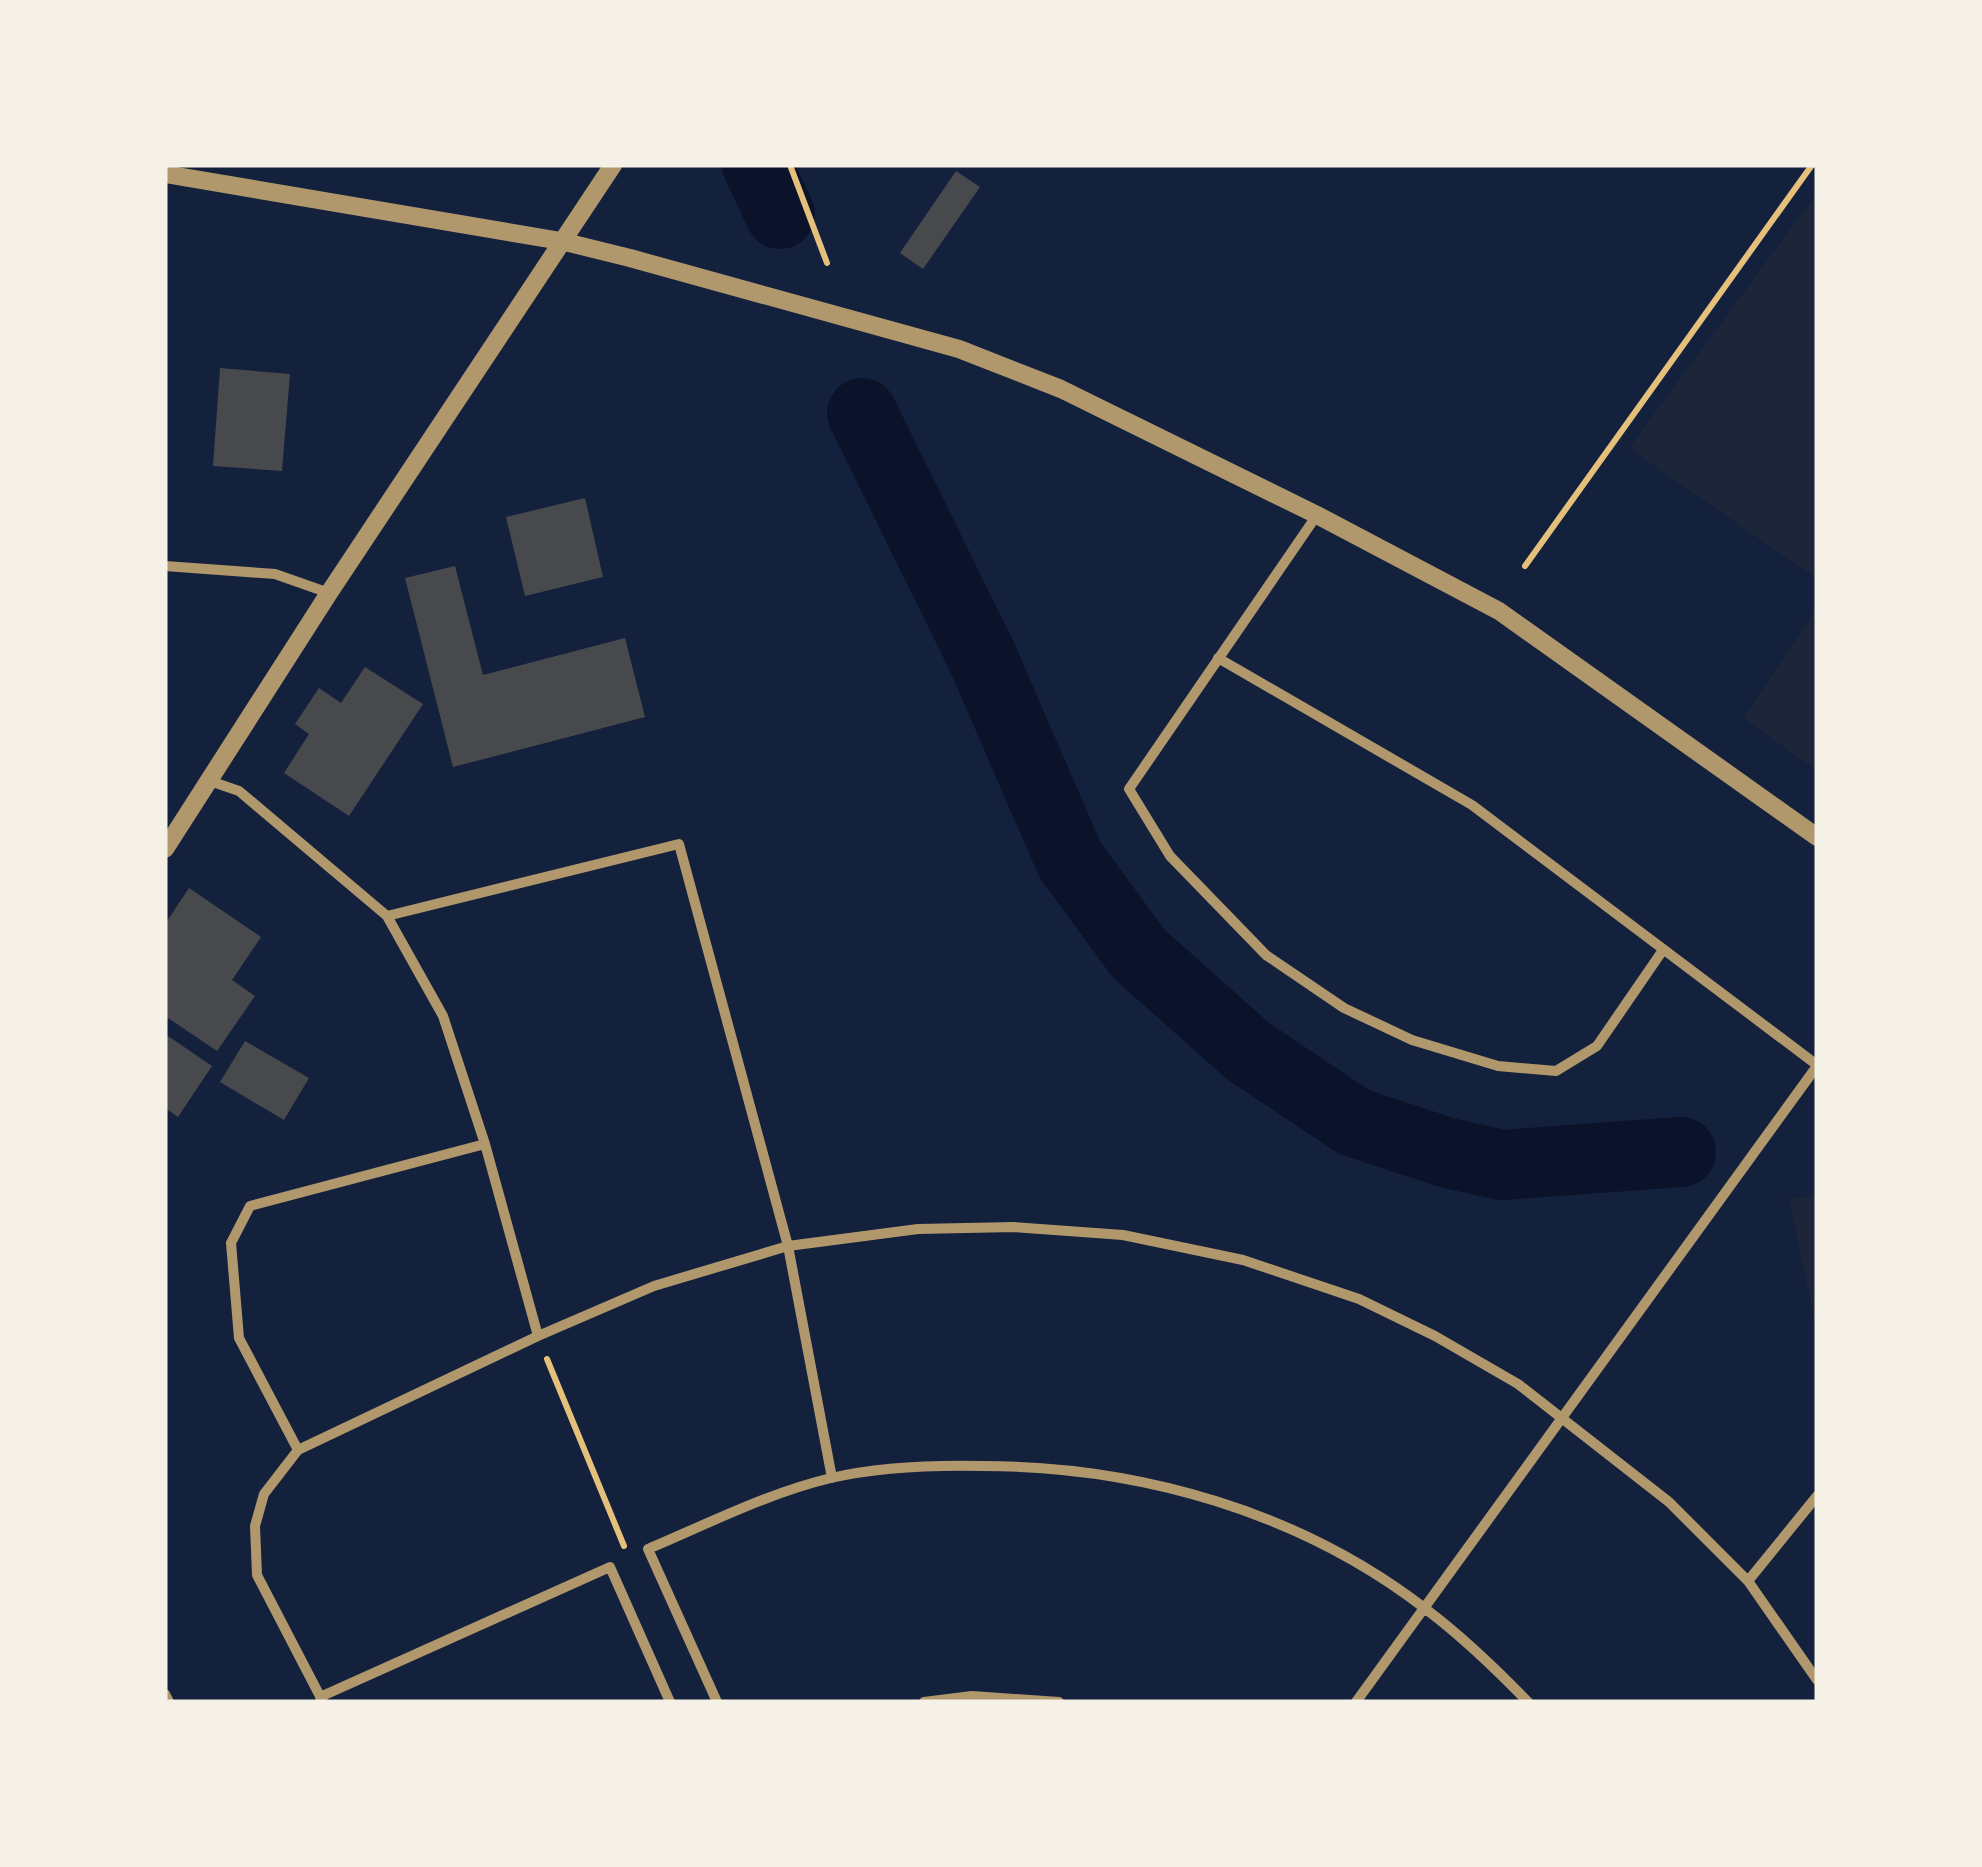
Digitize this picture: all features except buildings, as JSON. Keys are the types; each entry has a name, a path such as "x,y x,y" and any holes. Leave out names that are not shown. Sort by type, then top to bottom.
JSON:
{"street":[{"path":"165,849 328,593 613,165"},
{"path":"165,174 561,242 651,263 959,349 1061,389 1499,612 1817,837"},
{"path":"1317,516 1129,789 1170,856 1266,956 1344,1008 1412,1040 1498,1066 1556,1071 1597,1046 1663,950"},
{"path":"165,566 275,574 328,593"},
{"path":"1218,658 1472,805 1817,1066 1356,1702"},
{"path":"210,781 239,790 387,916 442,1016 484,1144 538,1336"},
{"path":"387,916 679,844 788,1246 832,1478"},
{"path":"298,1450 239,1338 231,1242 250,1206 484,1144"},
{"path":"670,1702 610,1566 321,1700 257,1575 255,1526 264,1494 298,1450 538,1336 654,1286 788,1246 918,1229 1014,1227 1123,1235 1243,1260 1360,1298 1485,1365 1564,1418 1669,1502 1748,1581 1817,1680"},
{"path":"717,1702 648,1549 740,1510 832,1478 937,1466 1028,1466 1141,1481 1227,1503 1328,1546 1425,1608 1480,1654 1528,1702"},
{"path":"1748,1581 1817,1496"},
{"path":"165,1694 169,1702"},
{"path":"924,1702 972,1696 1059,1702"}],"path":[{"path":"790,165 828,263"},
{"path":"1525,566 1812,165"},
{"path":"538,1336 630,1562"}],"shaded area":[{"path":"1817,193 1817,579 1629,448"},
{"path":"1817,607 1817,771 1744,718"},
{"path":"1817,1196 1817,1331 1789,1199"}],"waterway":[{"path":"757,165 780,214"},
{"path":"862,413 983,659 1070,860 1139,954 1248,1051 1354,1122 1448,1153 1502,1165 1681,1152"}]}
